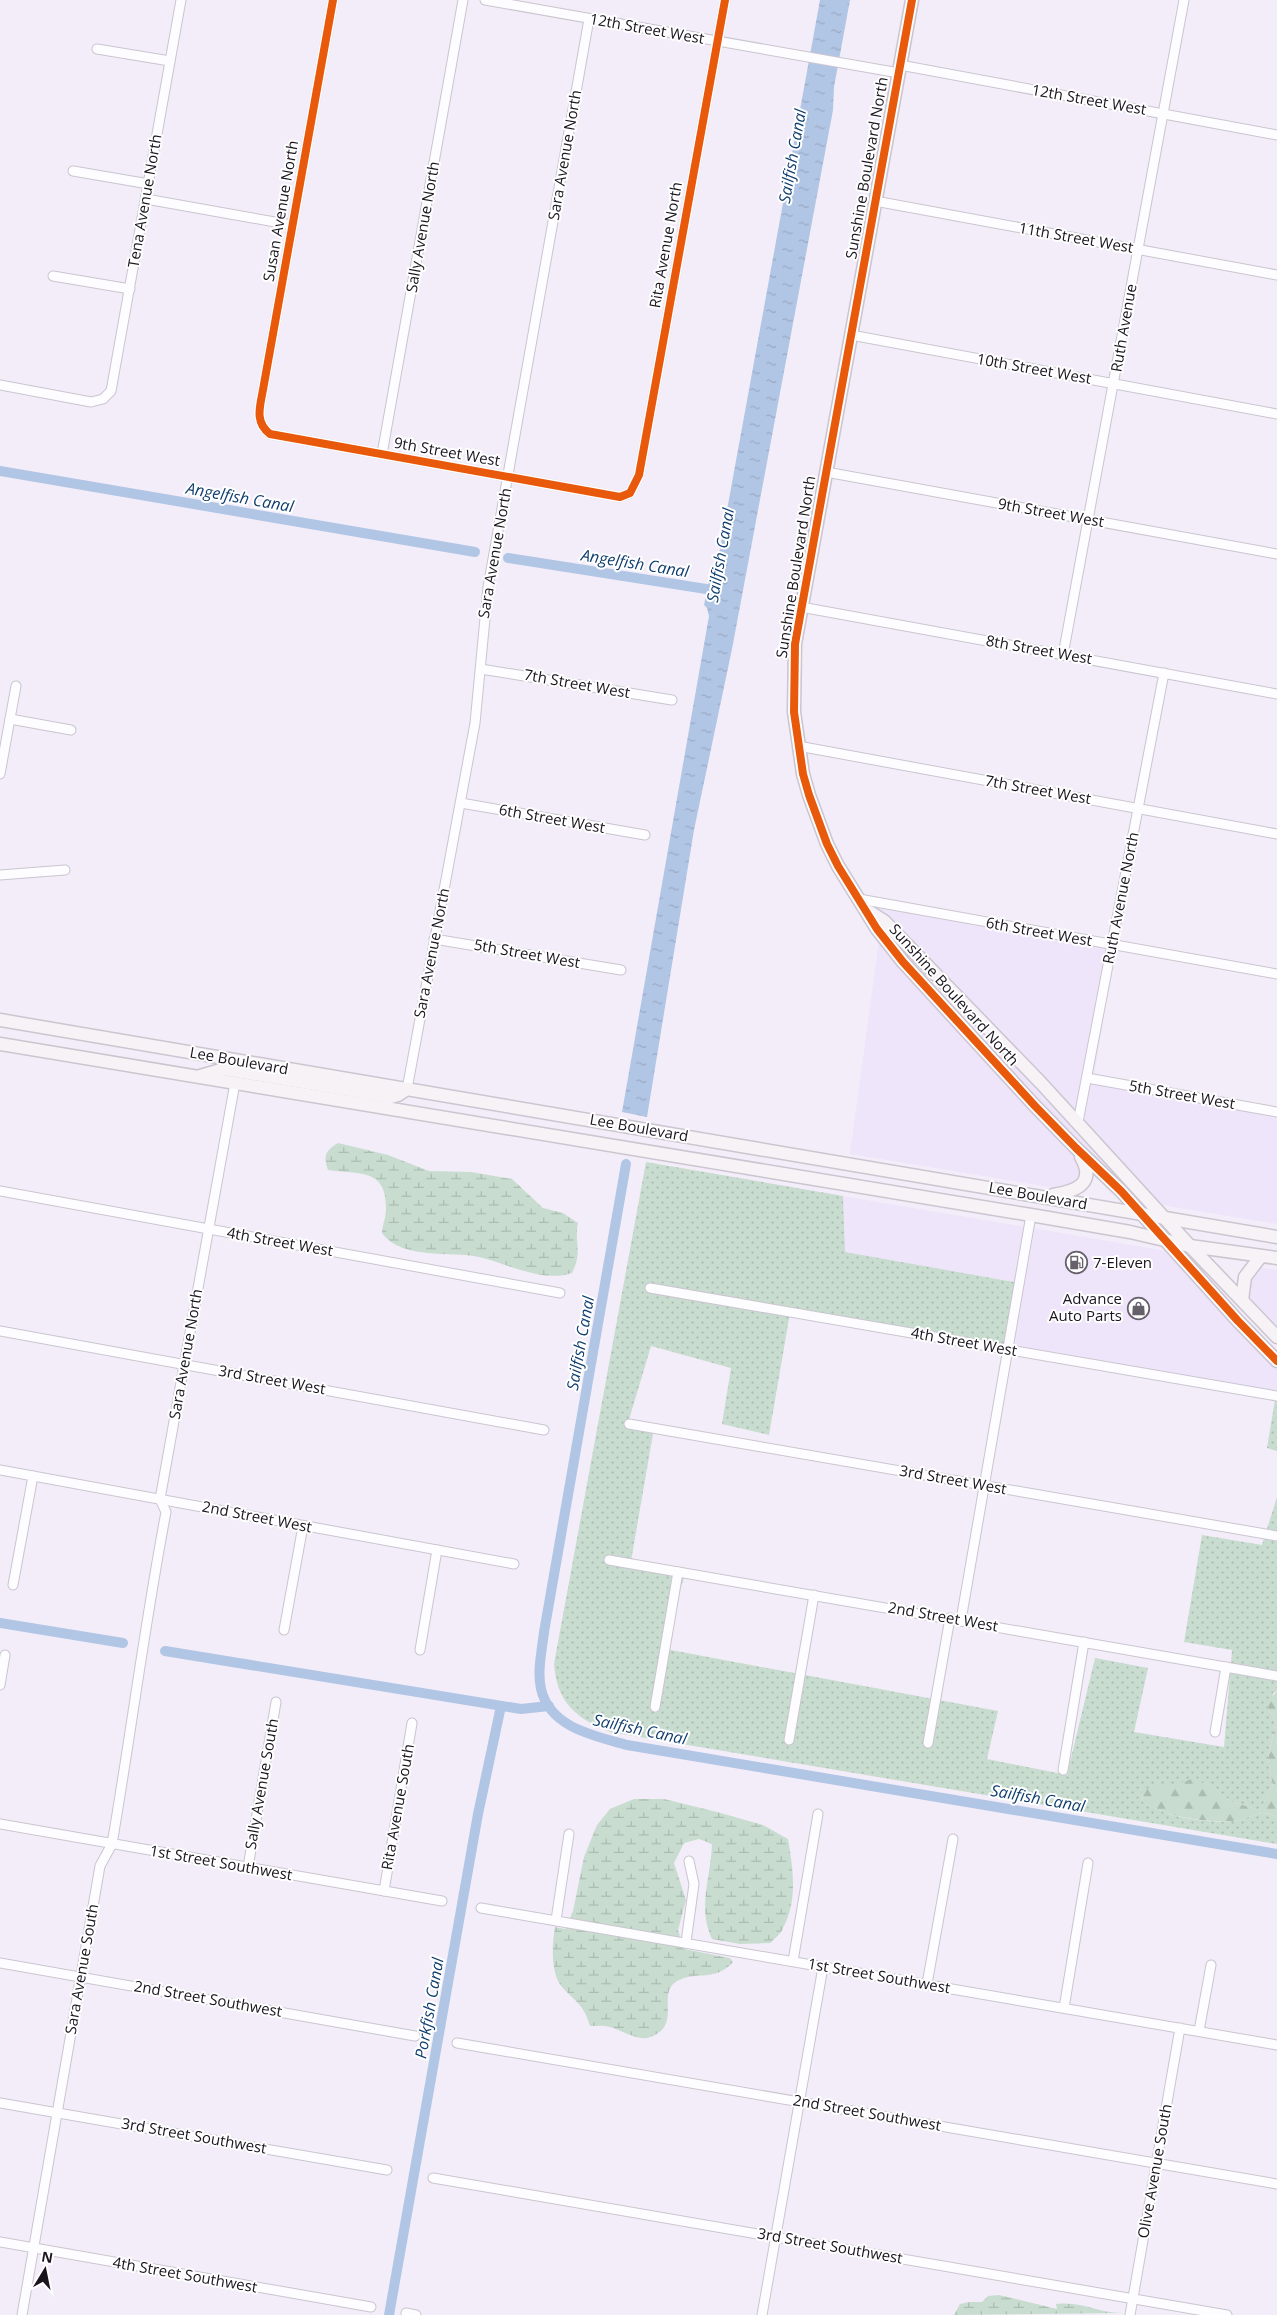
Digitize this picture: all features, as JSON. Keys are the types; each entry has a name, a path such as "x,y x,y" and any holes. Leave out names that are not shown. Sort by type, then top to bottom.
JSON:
{"main road":[{"name":"Sunshine Boulevard North","path":"912,0 795,644 793,688 798,746 803,774 818,822 838,866 868,911 877,929 903,962 1076,1148 1121,1191 1277,1361"},
{"name":"Sunshine Boulevard North","path":"868,911 884,921 970,1009 1078,1122 1190,1246 1277,1337"},
{"path":"903,962 917,969 960,1010 970,1009 968,1032"},
{"name":"Lee Boulevard","path":"0,1020 1045,1197 1143,1216 1277,1237"},
{"name":"Lee Boulevard","path":"0,1044 1031,1215 1130,1232 1166,1242 1277,1258"},
{"path":"198,1077 224,1069 380,1096 398,1095 407,1089"},
{"path":"1045,1197 1065,1193 1081,1186 1087,1175 1088,1168 1076,1148"},
{"path":"1242,1300 1245,1277 1261,1256"}],"street":[{"name":"Tena Avenue North","path":"0,385 92,402 103,399 111,390 181,0"},
{"name":"Susan Avenue North","path":"261,427 259,417 264,384 333,0"},
{"name":"Sally Avenue North","path":"382,454 463,0"},
{"name":"12th Street West","path":"485,0 799,56 858,66 900,69 1277,135"},
{"name":"Rita Avenue North","path":"630,494 639,475 725,0"},
{"name":"Ruth Avenue","path":"1062,655 1089,519 1184,0"},
{"name":"Sara Avenue North","path":"407,1089 475,723 481,669 484,612 589,18"},
{"path":"97,49 170,61"},
{"path":"73,171 148,184"},
{"path":"146,199 292,225"},
{"name":"11th Street West","path":"875,201 1277,275"},
{"path":"53,276 130,289"},
{"name":"10th Street West","path":"851,335 1277,414"},
{"name":"9th Street West","path":"261,427 270,434 620,497 630,494"},
{"name":"9th Street West","path":"826,472 1277,554"},
{"name":"8th Street West","path":"801,607 1277,694"},
{"name":"7th Street West","path":"481,669 672,700"},
{"name":"Ruth Avenue North","path":"1078,1122 1164,673"},
{"path":"0,774 16,686"},
{"path":"10,719 71,730"},
{"name":"7th Street West","path":"798,746 1277,834"},
{"name":"6th Street West","path":"460,803 644,835"},
{"path":"0,875 64,870"},
{"name":"6th Street West","path":"859,899 1277,974"},
{"name":"5th Street West","path":"434,939 621,970"},
{"name":"5th Street West","path":"1087,1078 1277,1112"},
{"name":"Sara Avenue North","path":"146,1624 166,1512 160,1500 235,1083"},
{"name":"4th Street West","path":"0,1191 560,1293"},
{"path":"961,1620 1031,1215"},
{"name":"4th Street West","path":"650,1288 1277,1396"},
{"name":"3rd Street West","path":"0,1331 544,1430"},
{"name":"3rd Street West","path":"629,1424 1277,1536"},
{"name":"2nd Street West","path":"0,1470 514,1564"},
{"path":"13,1585 33,1476"},
{"path":"284,1630 303,1526"},
{"path":"420,1650 437,1550"},
{"name":"2nd Street West","path":"609,1560 1277,1676"},
{"path":"655,1707 678,1572"},
{"path":"789,1740 814,1595"},
{"path":"928,1743 950,1618"},
{"name":"Sara Avenue South","path":"22,2315 100,1866 112,1844 146,1624"},
{"path":"1063,1770 1084,1642"},
{"path":"0,1685 5,1655"},
{"path":"1214,1732 1226,1667"},
{"name":"Sally Avenue South","path":"248,1867 276,1702"},
{"name":"Rita Avenue South","path":"384,1890 412,1723"},
{"path":"793,1961 818,1814"},
{"name":"1st Street Southwest","path":"0,1824 442,1901"},
{"path":"556,1920 569,1834"},
{"path":"928,1984 953,1839"},
{"path":"686,1942 694,1884 689,1861"},
{"path":"1064,2008 1088,1863"},
{"name":"1st Street Southwest","path":"481,1908 1277,2045"},
{"name":"2nd Street Southwest","path":"0,1963 416,2036"},
{"path":"1199,2031 1210,1965"},
{"path":"762,2315 823,1967"},
{"name":"Olive Avenue South","path":"1130,2315 1180,2028"},
{"name":"2nd Street Southwest","path":"456,2043 1277,2184"},
{"name":"3rd Street Southwest","path":"0,2103 388,2170"},
{"name":"3rd Street Southwest","path":"433,2178 1227,2315"},
{"name":"4th Street Southwest","path":"0,2242 371,2307"},
{"path":"406,2313 416,2315"}],"shaded area":[{"path":"870,904 1114,950 1094,1079 1277,1112 1277,1224 1161,1205 976,1007 976,1004 972,1004"},
{"path":"879,940 897,965 1072,1152 1082,1170 1077,1182 1061,1189 850,1154"},
{"path":"974,1021 1145,1203 1137,1201 1076,1141 973,1030"},
{"path":"843,1196 1167,1251 1277,1370 1277,1394 1008,1348 1020,1283 845,1252"},
{"path":"1259,1267 1277,1270 1277,1329 1247,1298 1250,1279"}],"green space":[{"path":"338,1143 388,1155 429,1171 471,1172 512,1179 543,1208 563,1213 578,1223 578,1253 572,1273 549,1276 537,1274 479,1257 414,1251 390,1242 382,1233 386,1213 385,1196 382,1186 369,1176 328,1170 326,1154"},
{"path":"646,1162 843,1196 845,1252 1020,1283 1008,1348 790,1313 769,1435 722,1424 731,1368 651,1346 628,1423 654,1428 631,1561 684,1578 660,1648 998,1711 987,1759 1067,1775 1095,1658 1148,1668 1134,1732 1224,1747 1232,1650 1184,1642 1202,1535 1262,1545 1277,1497 1277,1691 1273,1693 1270,1712 1276,1719 1268,1759 1273,1786 1260,1810 1232,1802 1210,1785 1161,1786 1142,1792 1143,1802 1164,1812 1186,1818 1233,1821 1267,1813 1277,1818 1277,1844 610,1732 587,1721 570,1707 559,1689 554,1664"},
{"path":"1277,1394 1277,1451 1267,1448"},
{"path":"1277,1691 1277,1818 1267,1813 1261,1813 1233,1821 1198,1820 1164,1812 1143,1802 1142,1792 1148,1789 1160,1785 1185,1782 1191,1779 1210,1785 1232,1802 1260,1810 1273,1786 1268,1759 1276,1719 1270,1712 1267,1702"},
{"path":"634,1799 664,1799 763,1825 788,1839 793,1884 788,1918 781,1932 770,1943 740,1944 712,1939 708,1927 705,1904 712,1844 699,1839 684,1843 674,1863 686,1900 678,1930 684,1949 730,1958 733,1962 720,1972 686,1977 672,1985 669,1993 665,2026 659,2033 647,2038 634,2036 608,2026 590,2026 583,2009 559,1982 553,1959 555,1927 565,1929 573,1911 584,1857 597,1825 610,1809"},
{"path":"999,2295 1057,2309 1056,2304 1074,2304 1122,2313 954,2315 960,2304 982,2302 988,2296"}],"water":[{"path":"820,0 850,0 834,87 833,110 732,649 694,830 647,1117 622,1112 709,616 704,605 709,580 716,573"}],"waterway":[{"name":"Angelfish Canal","path":"0,471 475,552"},
{"name":"Angelfish Canal","path":"508,558 719,591"},
{"name":"Sailfish Canal","path":"626,1164 541,1653 541,1689 546,1702 554,1713 575,1728 588,1734 627,1745 1277,1854"},
{"path":"0,1623 123,1643"},
{"path":"165,1651 521,1709 549,1706"},
{"name":"Porkfish Canal","path":"389,2315 478,1814 501,1706"}],"cycle path":[{"path":"333,0 260,405 261,424 270,434 620,497 630,493 639,475 725,0"},
{"path":"912,0 795,644 794,712 803,774 827,844 838,866 877,929 903,962 1035,1106 1121,1191 1238,1321 1277,1361"}],"place":[{"name":"7-Eleven","path":"1077,1263"},
{"name":"Advance Auto Parts","path":"1138,1308"}]}
